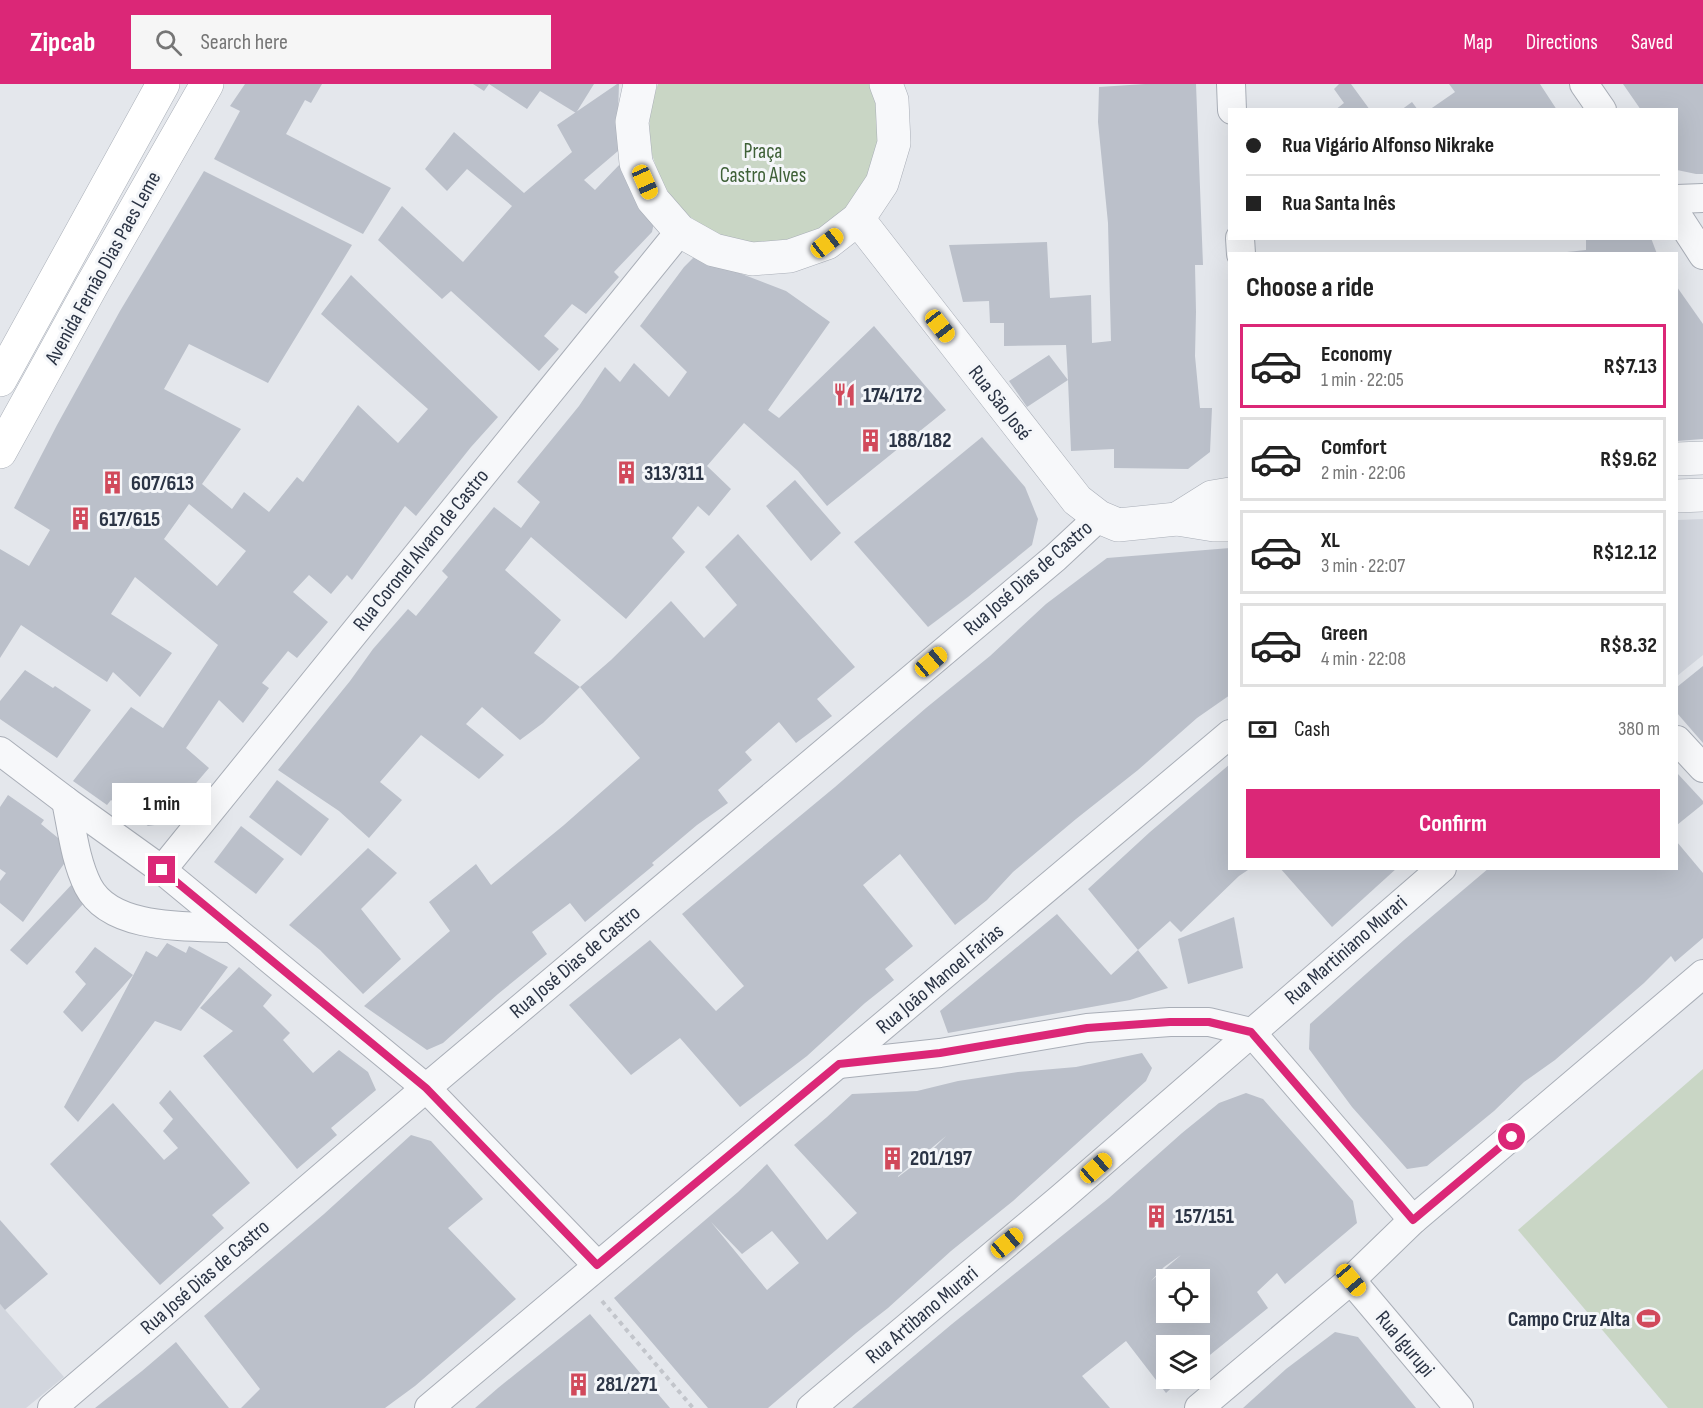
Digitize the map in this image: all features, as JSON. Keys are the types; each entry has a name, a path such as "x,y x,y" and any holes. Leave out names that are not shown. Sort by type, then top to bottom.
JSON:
{"main road":[{"name":"Avenida Fernão Dias Paes Leme","path":"0,380 163,84"},
{"name":"Avenida Fernão Dias Paes Leme","path":"0,452 207,84"}],"street":[{"path":"640,84 632,122 636,163 653,200 680,231 714,250 752,259 790,256 827,243 858,219 882,183 894,143 892,100 886,84"},
{"path":"1231,84 1232,108"},
{"path":"1584,84 1601,108"},
{"path":"1678,199 1703,198"},
{"path":"1678,217 1703,255"},
{"name":"Rua São José","path":"858,219 1077,500 1099,517 1118,525 1177,519 1228,525"},
{"name":"Rua Coronel Alvaro de Castro","path":"162,870 680,231"},
{"path":"1678,459 1703,458"},
{"name":"Rua São José","path":"1177,519 1212,497 1228,494"},
{"path":"1678,496 1703,495"},
{"name":"Rua José Dias de Castro","path":"52,1408 426,1088 1055,558 1099,517"},
{"name":"Rua João Manoel Farias","path":"429,1408 1228,736"},
{"path":"1678,741 1703,768"},
{"path":"0,751 162,870 426,1088 590,1271"},
{"path":"66,801 78,861 89,888 109,908 138,921 177,926 232,928"},
{"name":"Rua Martiniano Murari","path":"1251,1032 1440,870"},
{"path":"1199,1408 1351,1280 1413,1220 1703,974"},
{"path":"839,1064 940,1053 1087,1028 1170,1022 1209,1022 1251,1032 1413,1220"},
{"name":"Rua Artibano Murari","path":"811,1408 1061,1198 1251,1032"},
{"name":"Rua Igurupi","path":"1351,1280 1459,1408"}],"path":[{"path":"590,1271 693,1408"}],"shaded area":[{"path":"1703,519 1703,655 1678,675 1678,520"},
{"path":"0,1304 64,1377 26,1408 0,1408"}],"green space":[{"name":"Praça Castro Alves","path":"658,84 873,84 882,129 875,167 856,201 827,227 791,242 753,244 716,234 684,213 661,182 649,145 650,107"},
{"name":"Campo Cruz Alta","path":"1703,1069 1703,1408 1668,1408 1518,1230"}],"building":[{"path":"245,84 322,84 311,103 305,100 286,134 391,188 363,234 214,159 240,111 230,106"},
{"path":"473,84 489,84 484,91"},
{"path":"489,84 594,84 576,113 540,91 527,109"},
{"path":"619,84 618,113 625,145 584,180 595,190 621,163 655,218 652,232 614,272 619,277 586,314 572,304 544,336 559,349 539,371 451,291 442,299 378,240 402,206 463,262 512,206 467,169 447,191 425,169 454,132 524,193 572,152 557,125"},
{"path":"1196,84 1203,265 1195,265 1195,356 1200,408 1212,408 1210,452 1188,469 1114,468 1114,449 1071,451 1066,345 1004,346 1004,323 990,323 989,301 963,302 949,245 1047,242 1050,298 1091,295 1092,343 1111,341 1108,223 1098,122 1099,87"},
{"path":"1339,84 1351,84 1369,108 1338,108 1344,103 1334,89"},
{"path":"1449,84 1540,84 1556,108 1432,108 1455,92"},
{"path":"1623,84 1703,84 1703,174 1678,170 1678,108 1640,108"},
{"path":"1412,102 1416,108 1404,108"},
{"path":"204,171 352,245 268,383 189,344 164,389 241,429 202,484 232,509 244,492 269,512 297,477 303,482 358,405 398,443 428,409 321,314 351,275 498,417 416,516 405,506 352,580 347,575 331,594 309,575 293,592 328,622 297,658 288,651 262,683 269,688 243,723 219,700 186,748 209,768 161,824 148,826 111,800 107,805 73,781 131,707 163,728 218,645 135,577 111,614 172,653 140,697 113,672 107,682 21,625 0,658 0,549 29,566 50,530 14,508 120,311","holes":["189,504 246,551 217,586 164,539"]},
{"path":"1586,240 1652,240 1656,252 1567,252 1586,250"},
{"path":"695,256 786,291 830,322 768,410 779,418 874,326 946,410 827,506 798,471 744,423 707,466 731,489 709,516 698,506 672,538 685,552 626,619 531,537 505,570 561,620 534,653 580,687 543,723 520,740 482,707 466,724 504,755 479,779 421,735 380,782 402,800 369,838 339,811 278,770 373,649 408,609 416,616 448,577 442,571 494,507 521,528 540,502 517,482 579,406 605,367 620,382 634,363 669,397 687,372 640,326 684,267"},
{"path":"1678,288 1703,324 1703,439 1678,441"},
{"path":"1049,355 1068,380 1027,407 1009,381"},
{"path":"982,437 1025,487 1038,519 1032,545 928,627 854,542"},
{"path":"795,480 841,533 811,561 766,506"},
{"path":"738,534 855,667 817,699 832,716 796,743 779,722 745,752 752,760 718,790 728,803 697,825 652,863 654,865 585,922 570,903 532,932 547,954 443,1043 427,1050 364,1006 450,931 429,902 476,864 491,885 640,758 580,687 671,601 704,638 737,605 705,567"},
{"path":"1228,548 1228,696 1197,718 1138,770 1076,819 1013,872 987,900 955,925 900,854 863,885 913,946 885,969 894,980 807,1056 740,1107 680,1038 631,1075 569,1005 650,940 716,1011 744,986 682,914 990,656 1046,604 1107,558"},
{"path":"1703,666 1703,743 1678,714 1678,686"},
{"path":"25,670 53,688 55,686 91,710 57,758 0,719 0,701"},
{"path":"1228,766 1228,870 1248,870 1181,932 1170,921 1138,950 1088,889"},
{"path":"1678,774 1703,801 1703,804 1678,824"},
{"path":"277,780 329,819 301,856 249,817"},
{"path":"8,795 44,820 41,824 63,842 66,861 23,922 0,903 0,881 6,873 0,869 0,807"},
{"path":"241,826 284,859 256,894 214,862"},
{"path":"1678,843 1703,873 1703,938 1675,962 1671,956 1644,983 1555,1060 1524,1082 1494,1111 1427,1166 1407,1169 1352,1107 1309,1049 1310,1024 1487,870 1678,870"},
{"path":"368,848 397,873 361,909 401,959 363,994 320,950 289,925"},
{"path":"1282,870 1395,870 1332,927"},
{"path":"76,880 84,903 27,965 10,950"},
{"path":"1057,914 1111,975 1138,950 1168,988 1130,1000 948,1033 940,1011"},
{"path":"1234,917 1243,968 1188,984 1178,939"},
{"path":"167,943 186,953 189,946 228,967 181,1031 155,1021 78,1122 64,1107 146,951 157,957"},
{"path":"95,947 133,975 82,1032 63,1012 86,984 75,972"},
{"path":"239,967 272,995 263,1006 290,1033 283,1040 313,1073 339,1050 368,1072 376,1090 331,1128 337,1135 297,1169 203,1056 233,1031 200,1008"},
{"path":"1142,1053 1152,1068 1146,1081 1013,1201 951,1251 888,1308 768,1408 708,1408 614,1298 738,1192 767,1164 827,1240 857,1213 794,1145 852,1094 917,1091 958,1081 1018,1072 1076,1067","holes":["946,1136 926,1156 898,1177 898,1176","711,1222 742,1254 772,1231 799,1263 767,1290"]},
{"path":"170,1090 250,1183 212,1215 224,1228 160,1285 50,1164 113,1103 164,1160 178,1148 163,1131 173,1119 159,1103"},
{"path":"1246,1093 1263,1099 1353,1201 1357,1223 1285,1284 1277,1273 1257,1292 1268,1308 1210,1355 1210,1335 1156,1335 1156,1380 1126,1341 1082,1376 1110,1408 852,1408 1109,1198 1219,1103"},
{"path":"411,1135 431,1141 483,1199 448,1228 516,1299 415,1386 385,1408 241,1408 260,1389 204,1316 324,1214"},
{"path":"0,1220 48,1274 5,1310 0,1304"},
{"path":"590,1314 670,1408 475,1408 498,1388"},
{"path":"1335,1332 1358,1337 1416,1408 1243,1408 1286,1369"},
{"path":"176,1342 229,1408 95,1408 142,1371"}],"place":[{"name":"174/172","path":"845,395"},
{"name":"188/182","path":"871,440"},
{"name":"313/311","path":"626,473"},
{"name":"607/613","path":"113,483"},
{"name":"617/615","path":"81,519"},
{"name":"201/197","path":"892,1158"},
{"name":"157/151","path":"1157,1216"},
{"name":"Campo Cruz Alta","path":"1648,1319"},
{"name":"281/271","path":"578,1384"}],"route":[{"path":"162,870 426,1088 597,1265 839,1064 940,1053 1087,1028 1170,1022 1209,1022 1251,1032 1413,1220 1512,1137"}]}
